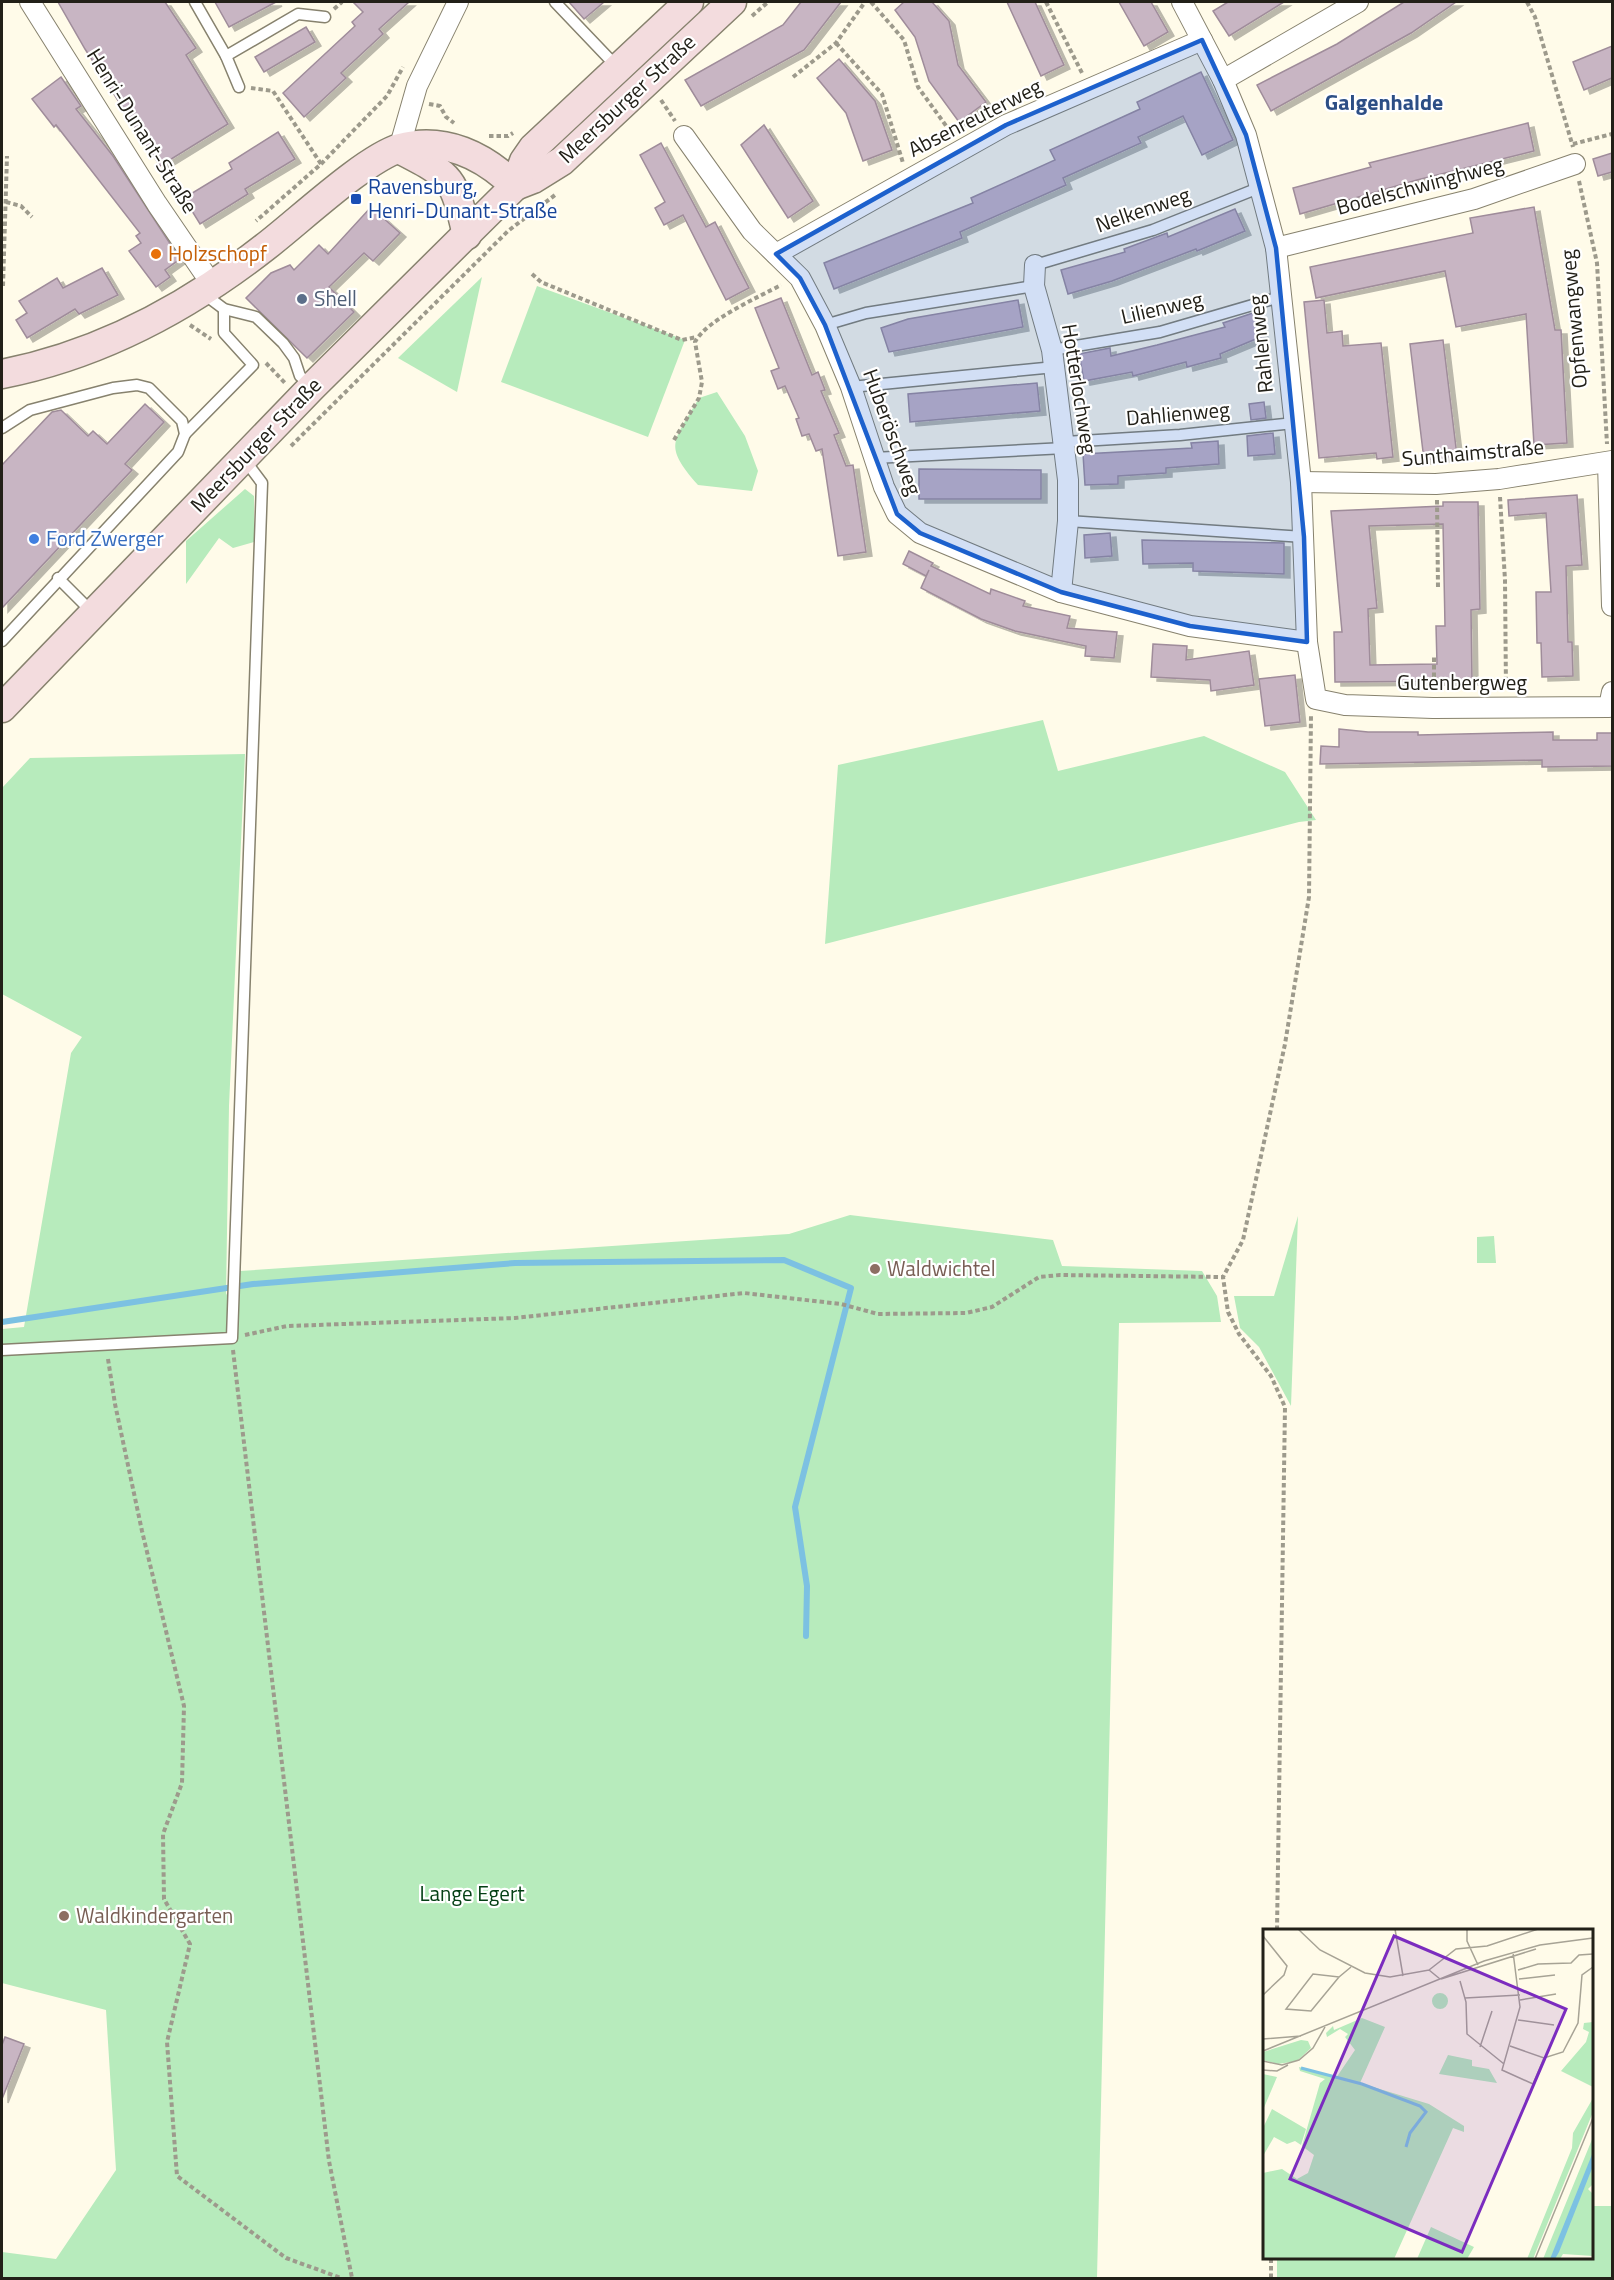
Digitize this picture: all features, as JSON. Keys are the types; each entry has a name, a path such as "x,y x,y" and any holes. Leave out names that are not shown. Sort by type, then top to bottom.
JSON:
{"street":[{"name":"Henri-Dunant-Straße","path":"30,2 214,296"},
{"path":"399,148 417,86 458,2"},
{"name":"Meersburger Straße","path":"515,186 524,161 533,148 689,2"},
{"name":"Meersburger Straße","path":"2,708 312,387 515,186 533,179 562,161 732,2"},
{"name":"Rahlenweg","path":"1182,2 1223,80 1246,135 1262,187 1276,248 1301,482 1307,642 1316,699"},
{"path":"1223,80 1358,2"},
{"name":"Absenreuterweg","path":"776,254 1006,125 1202,40"},
{"name":"Huberöschweg","path":"684,136 752,231 797,276 825,325 851,387 874,458 897,514 920,534 1061,592 1190,626 1307,642"},
{"path":"2,374 63,359 214,296 357,174 399,148 434,144 452,146 481,159 515,186"},
{"path":"399,148 443,171 457,191 467,235"},
{"name":"Bodelschwinghweg","path":"1276,248 1474,199 1574,154"},
{"name":"Hotterlochweg","path":"1035,265 1034,286 1053,359 1065,445 1068,522 1061,592"},
{"path":"1610,462 1612,606"},
{"name":"Sunthaimstraße","path":"1301,482 1436,484 1499,479 1610,462"},
{"name":"Gutenbergweg","path":"1316,699 1345,705 1433,708 1506,707 1611,699"}],"lane":[{"path":"195,2 226,56 239,87"},
{"path":"555,2 618,67"},
{"path":"226,56 298,14 325,17"},
{"name":"Nelkenweg","path":"1035,265 1153,230 1262,187"},
{"path":"825,325 866,312 1034,286"},
{"path":"214,296 256,317 283,343 294,358 300,376 312,387"},
{"path":"2,641 58,578 178,452 185,434 253,365 224,333 214,296"},
{"name":"Lilienweg","path":"851,387 1053,359 1160,332 1280,297"},
{"path":"2,428 30,410 112,388 137,385 149,388 182,421 185,434"},
{"name":"Dahlienweg","path":"874,458 1065,445 1294,423"},
{"path":"2,1350 232,1338 262,483 244,459"},
{"path":"1068,522 1304,537"},
{"path":"58,578 93,613"}],"path":[{"path":"793,77 836,43 865,2"},
{"path":"871,2 904,40 918,87 963,148"},
{"path":"1046,2 1090,90"},
{"name":"Opfenwangweg","path":"1527,2 1534,17 1574,154 1597,263 1610,462"},
{"path":"836,43 882,94 907,179"},
{"path":"252,225 321,164 387,96 408,58"},
{"path":"239,87 273,91 321,164"},
{"path":"660,99 684,136"},
{"path":"440,106 446,117 455,124"},
{"path":"1574,154 1612,134"},
{"path":"3,286 7,156"},
{"path":"6,202 21,206 32,217"},
{"path":"288,448 508,231"},
{"path":"531,274 541,282 682,340 698,337"},
{"path":"675,440 699,398 702,382 695,342 698,337 721,319 797,276"},
{"path":"1499,479 1505,580 1506,707"},
{"path":"1436,484 1438,588"},
{"path":"1433,708 1434,657"},
{"path":"1277,1929 1285,1407 1271,1376 1239,1334 1228,1312 1223,1277 1243,1240 1285,1044 1309,897 1310,718 1316,699"},
{"path":"352,2278 329,2160 232,1338 287,1326 515,1318 744,1293 841,1304 878,1314 966,1313 992,1307 1039,1277 1059,1275 1223,1277"},
{"path":"106,1343 115,1404 139,1519 184,1706 182,1783 163,1834 164,1899 190,1944 167,2042 177,2176 286,2258 340,2278"},
{"path":"1271,2259 1271,2278"}],"highlighted area":[{"path":"1202,40 1246,135 1276,248 1304,537 1307,642 1190,626 1061,592 920,533 897,514 825,325 800,278 776,254 1006,125"}],"green space":[{"path":"482,277 457,392 398,358"},
{"path":"537,286 685,340 648,437 501,382"},
{"path":"717,392 745,436 758,471 752,491 698,485 679,460 676,443 683,424 699,398"},
{"path":"245,489 254,496 254,542 233,548 219,538 186,584 186,541"},
{"path":"1043,720 1058,771 1204,736 1285,772 1316,820 1299,822 825,944 838,765"},
{"name":"Lange Egert","path":"245,754 229,1106 226,1295 240,1271 789,1234 850,1215 1053,1240 1062,1266 1202,1271 1217,1296 1221,1322 1119,1323 1097,2278 2,2278 2,2252 56,2259 116,2170 106,2010 2,1983 2,1329 24,1327 71,1053 82,1037 2,994 2,788 30,758"},
{"path":"1298,1216 1291,1406 1259,1347 1240,1328 1234,1296 1274,1296"},
{"path":"1494,1236 1496,1263 1477,1263 1477,1237"},
{"path":"1593,2206 1612,2206 1612,2278 1277,2278 1277,2259 1593,2259"}],"building":[{"path":"58,2 165,2 196,48 186,55 228,124 160,166 85,49"},
{"path":"215,2 276,2 229,27"},
{"path":"353,2 409,2 379,29 383,34 341,73 346,78 304,117 283,93 355,26 352,22 363,12"},
{"path":"569,2 604,2 584,19"},
{"path":"801,2 841,2 804,50 701,106 685,80 783,25"},
{"path":"904,2 932,2 949,21 958,65 986,102 959,122 929,81 915,37 895,10"},
{"path":"1007,2 1035,2 1064,65 1041,76"},
{"path":"1119,2 1151,2 1168,32 1144,46"},
{"path":"1228,2 1284,2 1229,36 1213,11"},
{"path":"1404,2 1456,2 1411,33 1271,111 1257,85 1337,44"},
{"path":"306,27 315,42 264,72 255,57"},
{"path":"1612,46 1612,78 1584,90 1573,62"},
{"path":"839,59 875,101 892,150 863,161 846,113 817,78"},
{"path":"1201,72 1233,140 1202,155 1183,116 1138,137 1141,143 1063,178 1066,185 960,232 962,238 834,289 824,263 973,203 971,198 1055,160 1050,150 1140,109 1137,102"},
{"path":"61,77 81,106 76,109 113,156 180,259 165,270 170,277 156,287 129,251 141,243 136,236 140,233 56,125 54,127 32,99"},
{"path":"1528,123 1534,151 1417,180 1300,214 1293,188 1371,167 1369,163"},
{"path":"764,125 813,201 788,218 741,145"},
{"path":"278,132 295,159 245,189 248,194 200,224 184,198 232,169 229,163"},
{"path":"661,143 706,227 715,222 749,288 726,300 683,215 664,225 655,208 665,202 640,155"},
{"path":"1612,153 1612,172 1598,176 1593,159"},
{"path":"371,207 400,233 373,261 364,253 329,287 354,312 307,358 246,298 271,273 290,265 294,270 319,245 328,254"},
{"path":"1534,207 1555,330 1561,330 1567,443 1534,445 1526,314 1456,327 1445,271 1316,298 1310,267 1473,233 1470,218"},
{"path":"1235,209 1245,231 1197,251 1196,249 1112,281 1068,294 1061,270 1125,252 1124,249 1167,233 1168,237"},
{"path":"102,268 118,295 79,314 75,309 27,338 16,320 27,313 19,301 57,278 63,288"},
{"path":"781,298 812,375 818,372 825,390 821,391 839,433 834,435 846,466 853,465 866,552 838,556 822,449 816,451 809,434 802,436 796,419 799,418 785,386 778,389 771,371 779,368 755,308"},
{"path":"1018,300 1023,327 889,352 881,328 908,319"},
{"path":"1324,300 1327,333 1342,331 1343,346 1381,343 1393,457 1377,459 1376,453 1319,458 1304,302"},
{"path":"1253,313 1263,336 1220,354 1221,358 1187,367 1186,362 1133,376 1132,372 1084,381 1079,354 1110,348 1111,356 1225,327 1223,323"},
{"path":"1443,340 1457,456 1424,460 1410,344"},
{"path":"1037,383 1040,411 910,422 908,394"},
{"path":"1264,402 1266,418 1251,420 1249,404"},
{"name":"Ford Zwerger","path":"145,404 164,422 125,464 132,470 2,608 2,465 52,412 61,410 88,436 93,431 107,444"},
{"path":"1273,433 1275,454 1248,456 1247,436"},
{"path":"1218,441 1219,464 1166,468 1166,473 1118,476 1118,484 1085,485 1083,454 1192,448 1191,443"},
{"path":"919,469 1041,470 1041,499 919,499"},
{"path":"1577,495 1582,565 1566,566 1568,642 1572,642 1573,676 1542,677 1541,643 1537,643 1536,592 1551,592 1546,513 1509,516 1508,500"},
{"path":"1443,502 1478,502 1480,609 1471,610 1472,681 1335,682 1334,632 1342,632 1331,511 1443,506","holes":["1443,524 1445,626 1436,626 1437,664 1370,665 1368,609 1377,608 1369,526"]},
{"path":"1110,533 1112,556 1085,558 1084,535"},
{"path":"1142,540 1284,543 1284,574 1193,571 1193,563 1143,564"},
{"path":"909,551 933,563 931,566 990,594 991,589 1025,601 1023,606 1070,616 1067,628 1117,632 1114,658 1085,656 1086,646 1015,631 981,619 921,588 929,570 926,576 903,564"},
{"path":"1153,644 1187,646 1186,660 1249,651 1254,685 1211,691 1210,680 1151,677"},
{"path":"1295,675 1300,722 1265,726 1259,679"},
{"path":"1339,729 1368,732 1418,732 1418,735 1553,732 1553,740 1597,740 1597,733 1612,733 1612,766 1542,767 1542,760 1320,764 1321,746 1339,747"},
{"path":"5,2037 24,2044 2,2099 2,2045"}],"waterway":[{"path":"2,1322 253,1284 515,1263 784,1260 851,1288 795,1507 807,1586 806,1636"}],"place":[{"name":"Ravensburg, Henri-Dunant-Straße","path":"356,199"},
{"name":"Holzschopf","path":"156,254"},
{"name":"Shell","path":"302,299"},
{"name":"Ford Zwerger","path":"34,539"},
{"name":"Waldwichtel","path":"875,1269"},
{"name":"Waldkindergarten","path":"64,1916"}],"district":[{"name":"Galgenhalde","path":"1384,102"}]}
